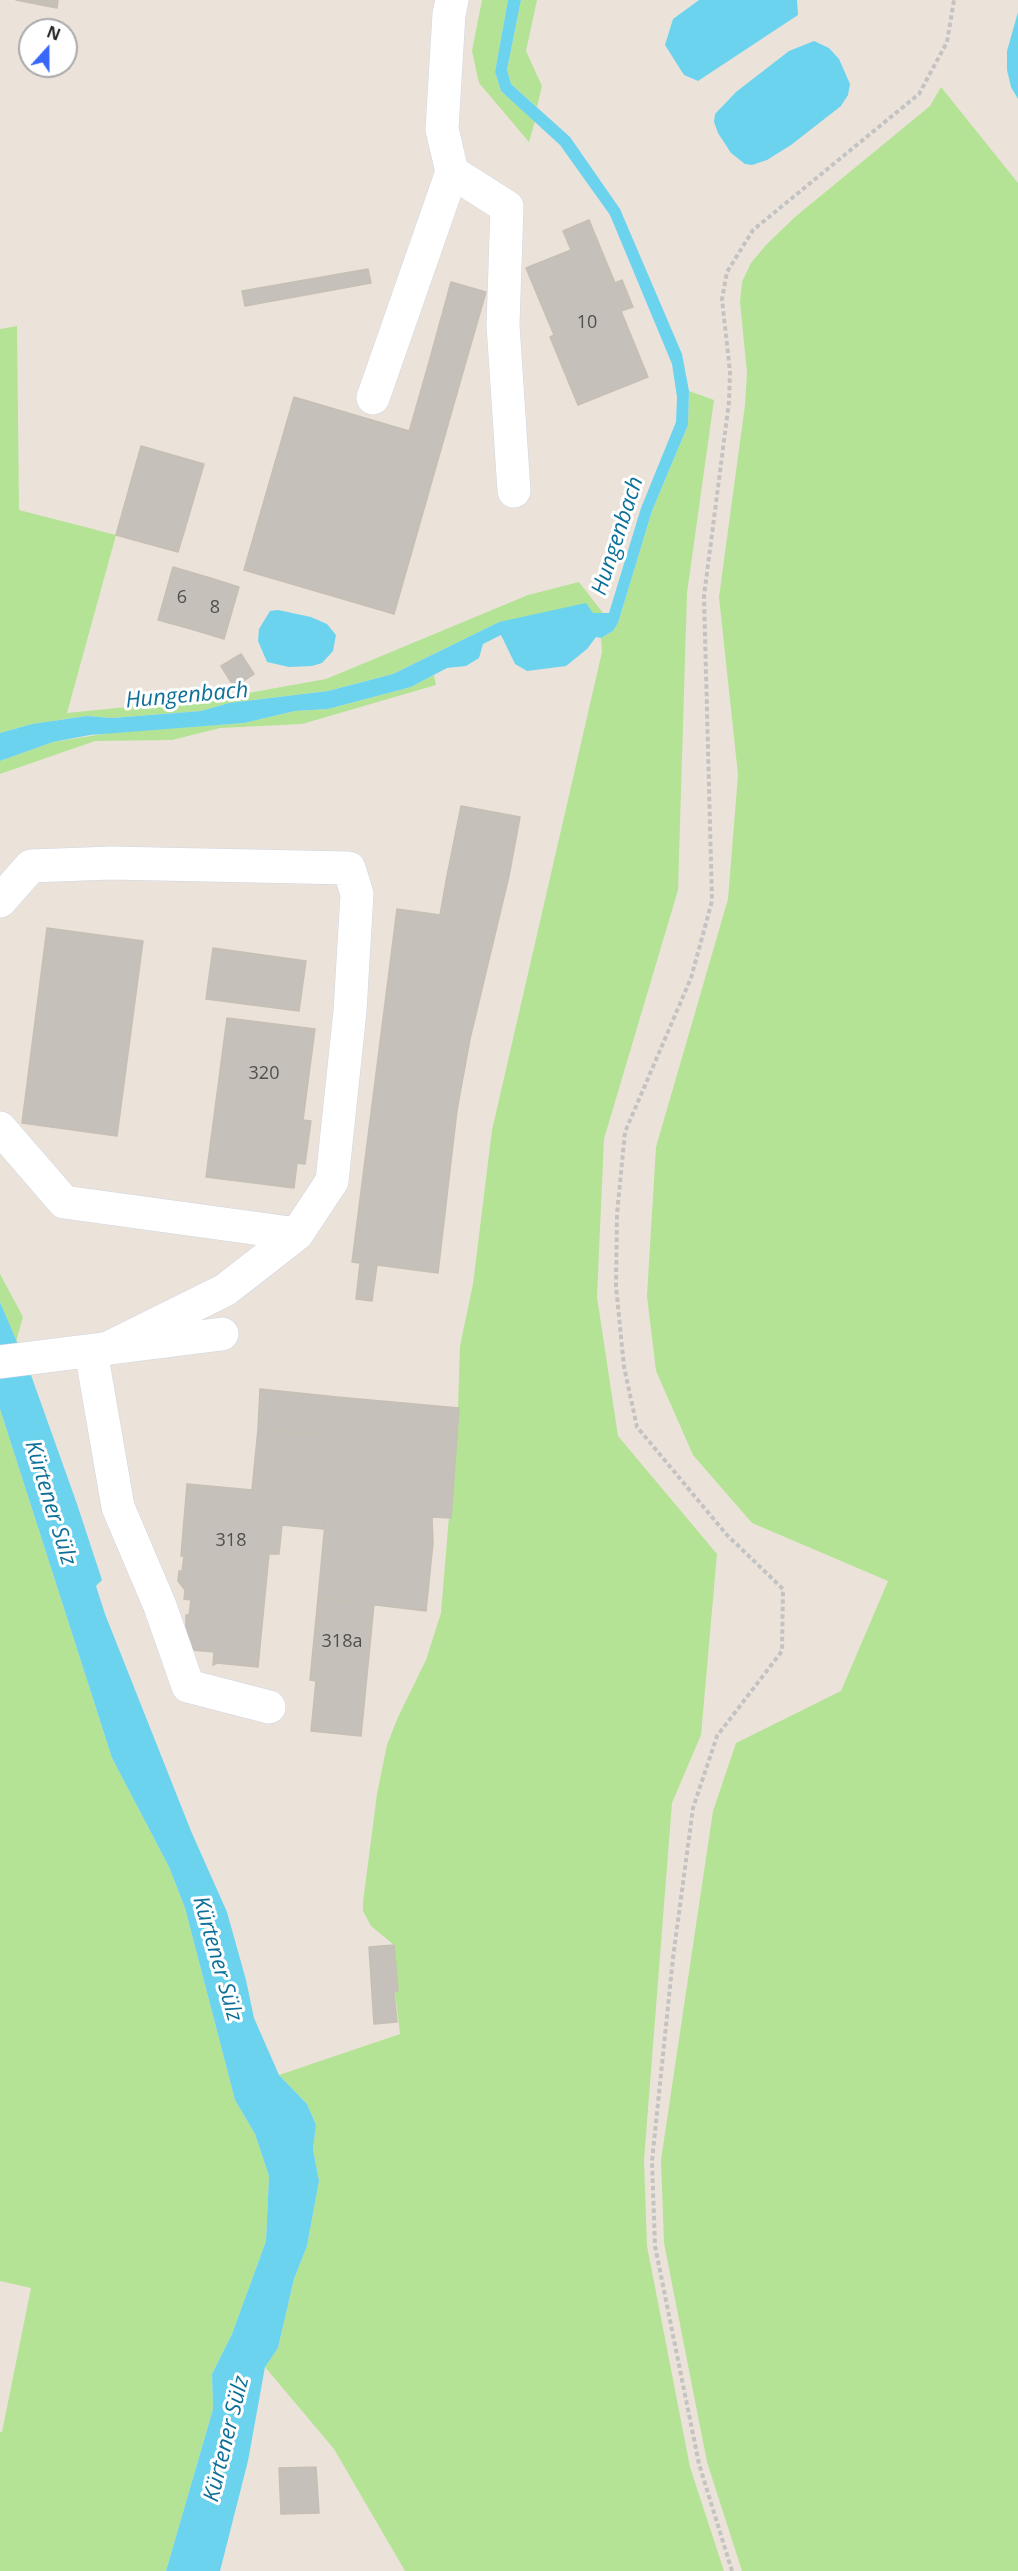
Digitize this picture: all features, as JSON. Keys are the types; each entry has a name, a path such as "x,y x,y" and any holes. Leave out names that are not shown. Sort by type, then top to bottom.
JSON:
{"street":[{"path":"374,398 452,172 442,129 449,14 452,0"},
{"path":"452,172 507,207 502,325 514,491"},
{"path":"0,901 31,866 111,863 349,868 357,894 350,1011 332,1181 297,1234 225,1290 98,1350"},
{"path":"0,1128 64,1202 297,1234"},
{"path":"12,1360 222,1334"},
{"path":"98,1350 118,1507 160,1605 188,1686 268,1707"}],"path":[{"path":"732,2571 699,2464 655,2246 652,2161 673,1958 693,1808 717,1736 782,1651 783,1589 727,1534 637,1426 624,1367 616,1286 617,1214 625,1132 691,978 711,901 704,596 729,402 730,372 722,299 727,272 736,253 753,230 919,94 947,42 954,0"}],"green space":[{"path":"482,0 508,0 495,72 501,91 535,121 529,142 479,83 472,51"},
{"path":"521,0 537,0 526,51 542,86 537,107 511,84 507,70"},
{"path":"941,87 1018,183 1018,2571 742,2571 707,2462 664,2243 661,2160 713,1811 736,1743 841,1691 888,1581 752,1523 693,1455 656,1371 647,1296 656,1147 728,899 738,775 719,597 745,405 747,373 740,302 742,282 751,263 766,245 795,217 930,106"},
{"path":"17,326 19,510 116,535 67,713 226,697 326,679 528,595 579,582 603,613 499,622 393,674 328,691 229,703 201,711 112,718 87,716 32,724 0,733 0,329"},
{"path":"689,391 714,400 687,593 678,890 604,1139 597,1297 618,1436 717,1554 701,1735 672,1803 644,2160 647,2246 690,2467 724,2571 405,2571 334,2449 265,2367 278,2348 294,2279 307,2246 319,2181 313,2149 316,2125 307,2104 279,2075 400,2034 395,1992 398,1991 394,1945 371,1926 363,1911 363,1902 377,1794 387,1745 426,1660 441,1613 458,1408 460,1346 473,1284 492,1130 602,652 601,638 613,631 618,623 652,511 688,425"},
{"path":"434,675 436,685 302,724 220,728 172,740 95,741 0,774 0,761 53,742 116,732 244,723 295,711 328,709 411,687"},
{"path":"0,1274 23,1317 16,1342 0,1302"},
{"path":"0,1409 112,1758 169,1867 185,1908 235,2100 255,2134 269,2176 266,2241 232,2334 212,2374 213,2409 166,2571 0,2571 0,2432 2,2432 31,2288 0,2281"}],"water":[{"path":"508,0 521,0 507,70 511,84 570,137 620,209 682,354 689,391 688,425 652,511 618,623 613,631 601,638 596,637 587,649 566,666 527,671 515,664 501,635 483,644 479,658 466,666 447,668 411,687 328,709 295,711 244,723 90,735 53,742 0,761 0,733 32,724 87,716 112,718 201,711 229,703 328,691 393,674 499,622 586,603 593,613 609,613 641,508 676,422 677,397 672,364 610,215 560,145 501,91 495,72"},
{"path":"699,0 797,0 798,15 698,81 684,75 665,45 673,19"},
{"path":"1018,12 1018,99 1011,87 1007,70 1007,51"},
{"path":"814,41 829,48 839,59 850,84 848,95 841,106 791,145 767,160 752,165 745,164 731,153 718,133 714,122 715,114 736,92 789,51"},
{"path":"278,610 311,617 327,624 336,635 333,651 322,663 289,667 267,662 258,641 259,629 270,611"},
{"name":"Kürtener Sülz","path":"0,1302 31,1375 77,1504 102,1580 96,1586 105,1614 191,1831 227,1912 254,2018 279,2075 307,2104 316,2125 313,2149 319,2181 307,2246 294,2279 278,2348 265,2367 248,2461 220,2571 166,2571 213,2409 212,2374 232,2334 266,2241 269,2176 255,2134 235,2100 185,1908 169,1867 112,1758 0,1409"}],"building":[{"path":"16,0 58,0 57,8"},
{"path":"589,220 615,283 622,280 633,307 621,311 648,377 578,405 550,337 554,335 526,268 571,250 563,231"},
{"path":"368,269 371,283 245,306 242,291"},
{"path":"451,282 486,292 463,372 429,362"},
{"path":"429,362 463,372 394,614 360,604"},
{"path":"294,397 409,431 360,604 244,570"},
{"path":"141,446 204,464 187,522 154,513 145,543 116,535"},
{"path":"154,513 187,522 178,552 145,543"},
{"path":"173,567 207,577 191,629 158,620"},
{"path":"207,577 239,587 224,639 191,629"},
{"path":"241,654 254,674 234,687 221,666"},
{"path":"461,806 520,817 509,876 465,867 462,879 447,876"},
{"path":"465,867 509,876 470,1039 457,1110 438,1273 377,1265 372,1301 356,1299 360,1263 352,1262 397,909 440,915 447,876 462,879"},
{"path":"47,928 143,941 117,1136 22,1123"},
{"path":"213,948 306,961 299,1011 206,999"},
{"path":"227,1018 315,1029 303,1120 311,1121 305,1164 297,1163 294,1188 206,1177"},
{"path":"260,1389 337,1397 333,1436 258,1429"},
{"path":"337,1397 459,1408 451,1518 432,1517 433,1543 426,1611 318,1598"},
{"path":"258,1429 333,1436 324,1529 282,1525 279,1554 269,1554 258,1667 217,1663 213,1665 214,1652 192,1650 186,1643 186,1615 189,1615 191,1600 184,1599 185,1590 178,1581 184,1556 181,1556 187,1484 252,1490"},
{"path":"318,1598 374,1604 361,1736 311,1731 316,1681 310,1680"},
{"path":"394,1945 398,1991 394,1992 397,2022 374,2024 369,1947"},
{"path":"316,2467 319,2513 281,2514 279,2468"}],"water label":[{"name":"Hungenbach","path":"618,536"},
{"name":"Hungenbach","path":"187,696"}]}
